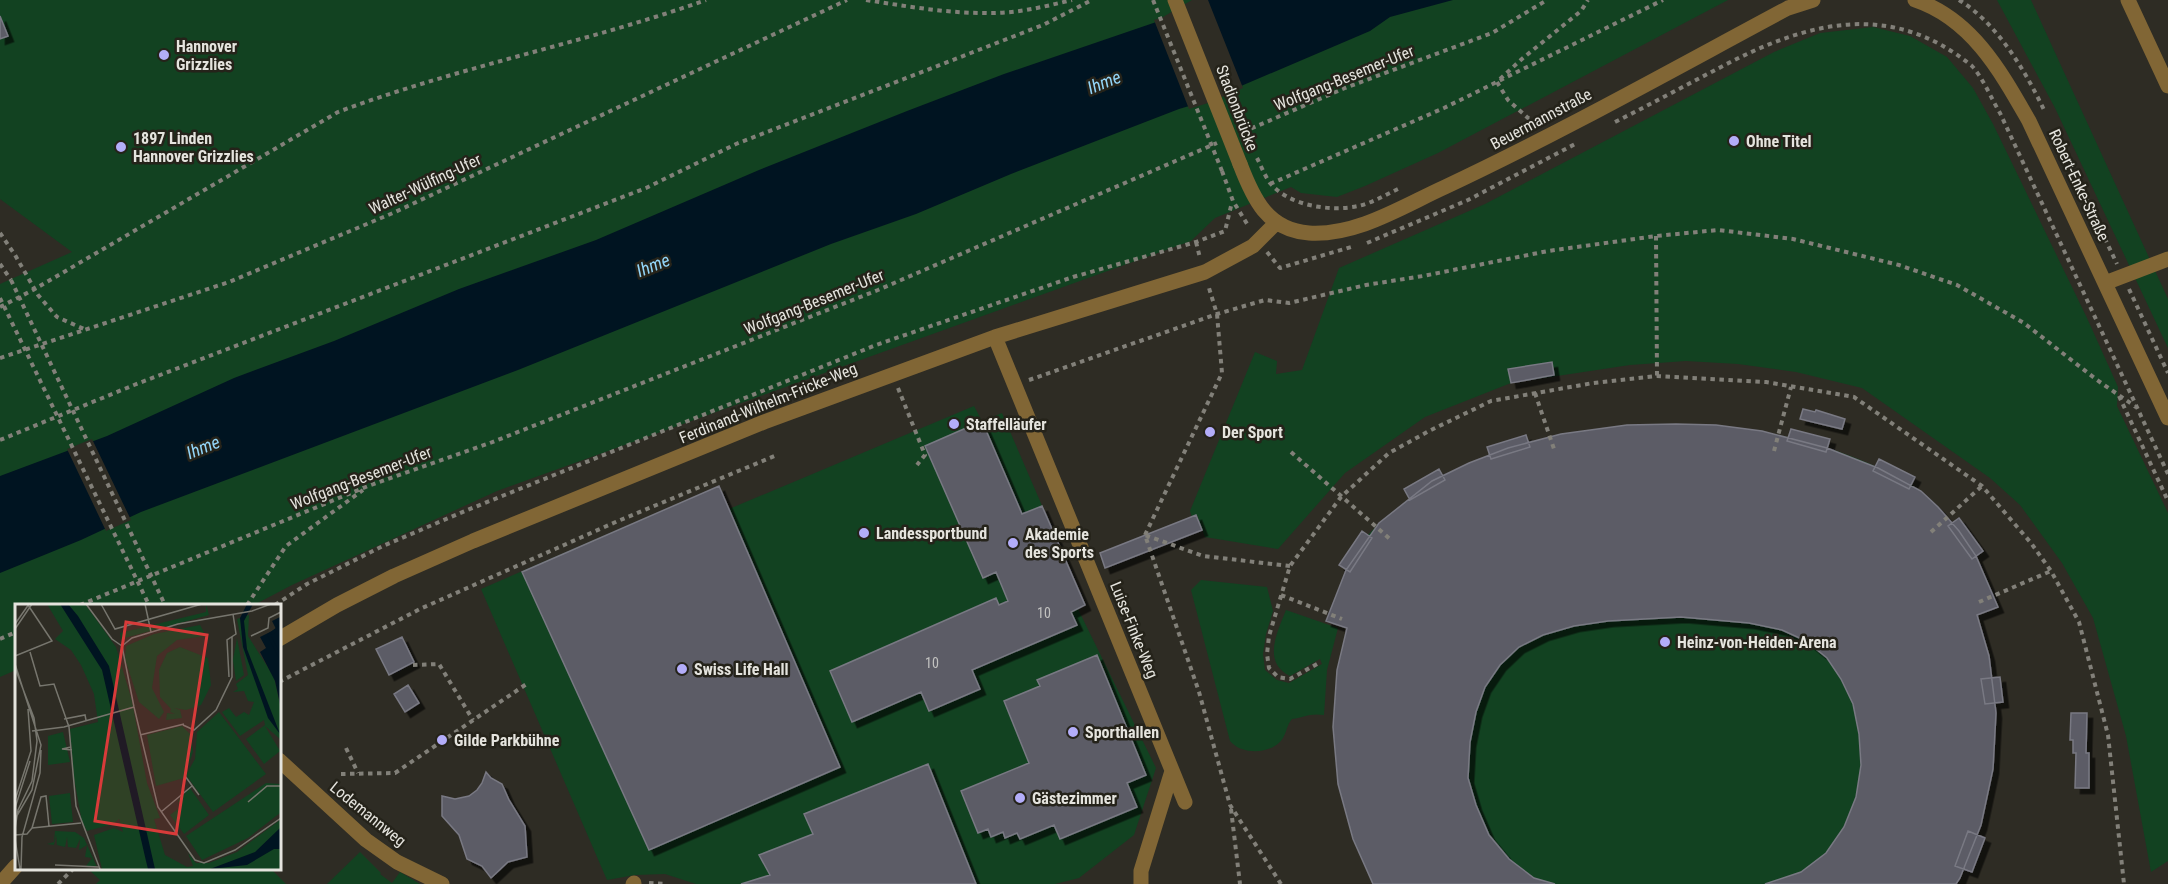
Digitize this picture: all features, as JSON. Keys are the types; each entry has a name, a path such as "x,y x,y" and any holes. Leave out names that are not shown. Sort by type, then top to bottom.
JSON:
{"street":[{"name":"Stadionbrücke","path":"1175,0 1251,193 1265,214 1276,223"},
{"name":"Beuermannstraße","path":"1276,223 1292,230 1308,233 1347,229 1377,218 1512,156 1788,8 1813,0"},
{"name":"Robert-Enke-Straße","path":"1916,0 1933,6 1953,19 1993,61 2029,121 2168,418"},
{"path":"2128,0 2168,86"},
{"name":"Ferdinand-Wilhelm-Fricke-Weg","path":"280,638 337,605 394,576 473,541 764,422 995,337 1205,272 1253,246 1276,223"},
{"path":"2105,283 2168,258"},
{"name":"Luise-Finke-Weg","path":"995,337 1185,802"},
{"name":"Lodemannweg","path":"280,761 366,840 397,862 442,884"},
{"path":"1141,884 1141,871 1172,771"},
{"path":"0,884 15,867"}],"path":[{"path":"0,307 338,112 390,92 660,16 706,0"},
{"name":"Walter-Wülfing-Ufer","path":"0,358 229,282 393,213 847,0"},
{"path":"866,0 985,14 1031,10 1072,0"},
{"path":"0,440 156,377 646,188 736,144 1042,25 1092,0"},
{"path":"277,604 307,584 383,546 876,345 1073,277 1196,242 1225,231 1233,201 1153,0"},
{"name":"Wolfgang-Besemer-Ufer","path":"1236,135 1345,88 1492,33 1547,0"},
{"path":"1497,82 1522,58 1581,11 1588,0"},
{"path":"1270,184 1444,108 1664,0"},
{"path":"1605,128 1773,39 1813,24 1831,21"},
{"path":"1925,31 1945,42 1973,67 2000,113 2168,474"},
{"path":"1497,82 1508,100 1528,118 1546,119 1537,124"},
{"path":"1280,268 1378,240 1468,200 1584,139"},
{"name":"Wolfgang-Besemer-Ufer","path":"82,604 368,486 490,443 867,295 1225,140"},
{"path":"1257,158 1270,184 1297,202 1318,207 1360,206 1403,187"},
{"path":"1015,385 1217,314 1265,300 1289,303 1366,285 1548,251 1718,230 1793,239 1899,265 1957,285 2024,323 2138,408"},
{"path":"0,233 15,255 33,290 57,317 84,329"},
{"path":"1656,236 1657,376"},
{"path":"0,264 11,280 165,604"},
{"path":"0,298 149,604"},
{"path":"1217,314 1222,373 1145,535 1199,692 1230,805 1240,884"},
{"path":"893,373 925,455 917,465"},
{"path":"1317,664 1290,679 1278,677 1269,668 1267,654 1269,636 1290,566 1341,497 1389,453 1491,401 1593,383 1657,376 1766,382 1854,397 1982,486 2031,543 2051,571 2079,622 2108,735 2124,884"},
{"path":"1774,451 1791,387"},
{"path":"1535,393 1554,449"},
{"path":"2118,394 2168,501"},
{"path":"1291,452 1390,539"},
{"path":"280,681 420,609 618,521 777,456"},
{"path":"248,604 286,546 368,486"},
{"path":"1930,532 1982,486"},
{"path":"1145,535 1203,556 1290,566"},
{"path":"1979,602 2051,571"},
{"path":"1281,595 1342,619"},
{"path":"0,639 15,632"},
{"path":"413,664 439,664 472,720"},
{"path":"341,774 395,773 528,683"},
{"path":"346,748 358,774"},
{"path":"1230,805 1281,884"},
{"path":"58,884 72,869"}],"green space":[{"path":"0,0 1728,0 1438,153 1365,186 1337,197 1301,193 1291,187 1215,218 1191,241 497,491 292,585 256,604 15,604 15,670 0,677 0,284 72,252 0,199"},
{"path":"1997,0 2031,0 2168,299 2168,348 2055,108"},
{"path":"1873,27 1910,36 1947,57 1973,88 1993,124 2087,318 2118,387 2117,406 2168,513 2168,861 2151,872 2126,736 2093,618 2062,563 2020,505 1990,478 1862,388 1796,372 1738,364 1686,361 1630,365 1511,383 1425,417 1345,473 1278,549 1205,537 1197,515 1192,517 1190,511 1255,352 1277,361 1276,374 1302,370 1339,268 1485,204 1774,52 1820,33"},
{"path":"974,406 982,421 1002,413 1085,605 1078,609 1156,768 1134,835 1079,878 1055,884 696,884 665,874 635,875 607,880 481,589 719,486 729,509"},
{"name":"Heinz-von-Heiden-Arena","path":"1676,424 1726,427 1774,434 1821,446 1868,463 1920,491 1959,534 1975,556 1998,607 1977,615 1989,656 1996,713 1981,825 1960,878 1956,884 1373,884 1353,839 1338,784 1333,727 1337,670 1347,628 1326,621 1346,570 1368,535 1379,523 1432,481 1484,457 1561,434 1627,425"},
{"path":"1201,580 1267,587 1273,611 1263,654 1265,670 1277,680 1289,683 1322,664 1320,659 1290,676 1276,663 1274,646 1286,610 1338,628 1327,670 1324,715 1292,719 1281,741 1265,750 1238,748 1230,741 1191,590"},
{"path":"360,852 380,874 392,883 400,872 420,884 327,884"},
{"path":"88,869 271,869 286,884 96,884 100,880"}],"water":[{"name":"Ihme","path":"1199,0 1453,0 1390,17 1370,31 1206,101 1179,109 1011,174 916,214 831,244 518,370 141,512 81,540 0,573 0,476 107,436 234,378 334,341 459,289 596,240 759,170 907,111 1004,74 1165,19"}],"pier":[{"path":"1192,0 1208,0 1243,88 1189,109 1154,20"},
{"path":"92,439 131,520 106,531 67,449"}],"building":[{"path":"0,16 8,36 0,39"},
{"path":"1552,362 1554,375 1511,383 1508,369"},
{"path":"1803,409 1815,412 1816,410 1845,419 1842,429 1800,419"},
{"name":"Akademie des Sports","path":"982,421 1022,514 1042,506 1085,605 1071,612 1077,625 972,670 980,689 929,711 921,692 852,722 830,671 996,598 999,605 1008,601 996,572 983,578 925,446"},
{"name":"Heinz-von-Heiden-Arena","path":"1627,425 1716,425 1762,431 1827,448 1878,468 1921,491 1959,531 1976,556 1998,607 1977,615 1989,656 1996,713 1993,769 1981,825 1960,878 1956,884 1765,884 1801,872 1826,853 1844,827 1856,797 1861,765 1859,734 1853,704 1841,679 1827,658 1806,641 1782,630 1749,623 1681,617 1608,621 1574,626 1543,635 1519,647 1500,665 1485,687 1476,712 1470,742 1468,778 1476,805 1489,835 1509,859 1534,878 1555,884 1373,884 1353,839 1338,784 1333,727 1337,670 1347,628 1326,621 1346,570 1379,523 1432,481 1469,463 1508,448 1561,434"},
{"path":"1791,429 1830,439 1826,452 1787,441"},
{"path":"1526,435 1530,447 1491,459 1487,447"},
{"path":"1879,459 1915,477 1909,489 1873,471"},
{"path":"1439,469 1445,480 1410,500 1404,489"},
{"name":"Swiss Life Hall","path":"719,486 840,767 649,850 522,572"},
{"path":"1196,515 1202,530 1105,568 1100,553"},
{"path":"1959,518 1983,551 1972,559 1948,526"},
{"path":"1362,531 1372,538 1350,572 1339,565"},
{"path":"402,637 414,662 389,675 376,649"},
{"name":"Sporthallen","path":"1097,655 1146,775 1127,783 1137,807 1060,839 1054,825 1020,839 1017,833 1005,838 1003,832 991,837 988,829 978,833 961,791 1029,763 1004,701 1040,686 1037,680"},
{"path":"2000,677 2003,702 1985,704 1981,679"},
{"path":"408,685 419,703 405,712 394,694"},
{"path":"2071,713 2087,713 2086,753 2089,753 2089,788 2075,788 2076,753 2073,753 2073,740 2070,740"},
{"path":"928,764 976,884 741,884 770,875 759,855 813,834 804,814"},
{"path":"486,772 502,784 525,826 527,857 508,862 491,878 482,866 467,859 459,835 442,816 442,796 455,799 469,796 482,783"},
{"path":"1968,831 1985,838 1972,872 1955,866"}],"place":[{"name":"Hannover Grizzlies","path":"164,55"},
{"name":"Ohne Titel","path":"1734,141"},
{"name":"1897 Linden Hannover Grizzlies","path":"121,147"},
{"name":"Staffelläufer","path":"954,424"},
{"name":"Der Sport","path":"1210,432"},
{"name":"Landessportbund","path":"864,533"},
{"name":"Akademie des Sports","path":"1013,543"},
{"name":"Heinz-von-Heiden-Arena","path":"1665,642"},
{"name":"Swiss Life Hall","path":"682,669"},
{"name":"Sporthallen","path":"1073,732"},
{"name":"Gilde Parkbühne","path":"442,740"},
{"name":"Gästezimmer","path":"1020,798"}]}
